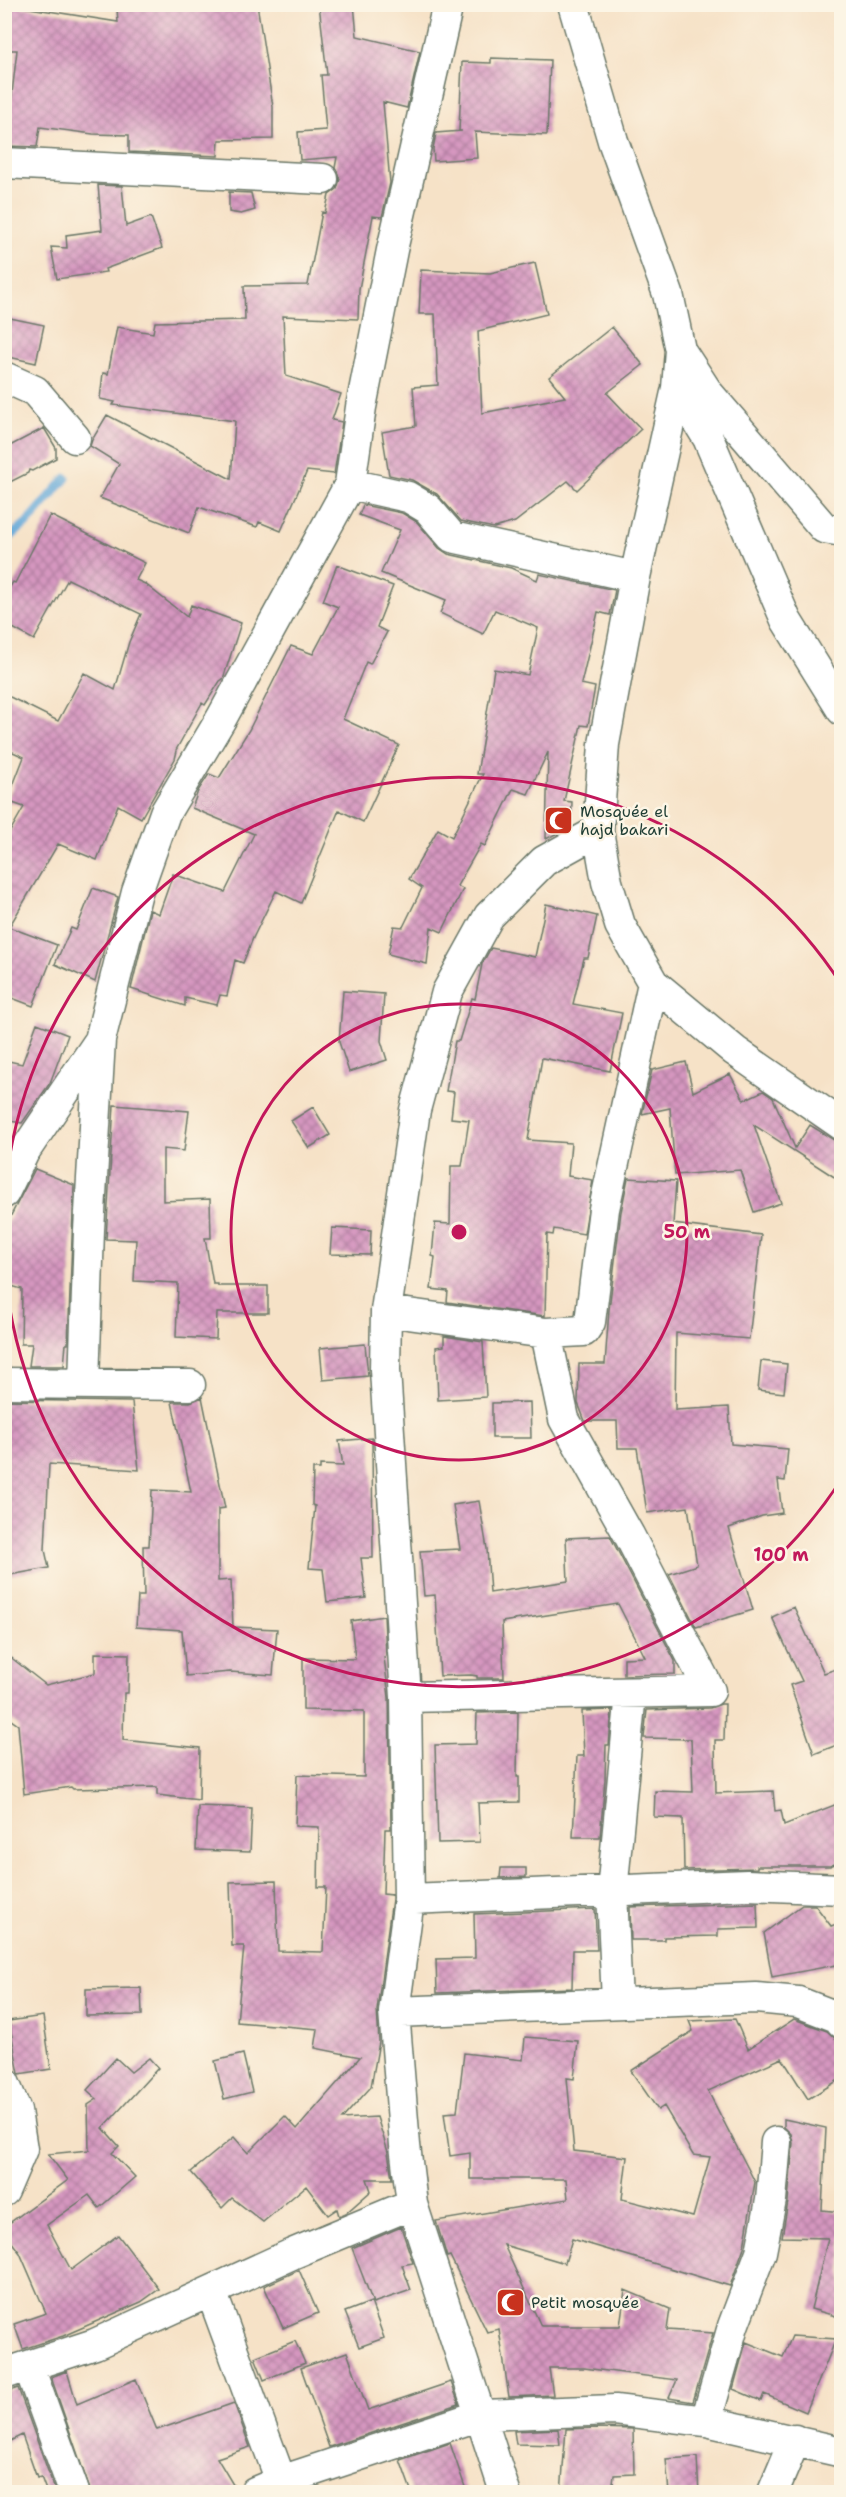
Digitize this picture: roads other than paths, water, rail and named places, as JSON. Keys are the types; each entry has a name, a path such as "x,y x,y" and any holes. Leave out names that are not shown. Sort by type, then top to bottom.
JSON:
{"street":[{"path":"84,1384 89,1230 100,1040 136,892 165,813 221,719 350,484 361,407 392,250 448,4"},
{"path":"573,4 613,141 668,294 680,350 677,388 635,577 604,744 598,831 607,882 620,925 653,983 735,1051 842,1125"},
{"path":"4,163 323,179"},
{"path":"680,350 708,393 824,528 842,531"},
{"path":"4,377 35,391 75,438"},
{"path":"677,388 708,438 786,620 842,710"},
{"path":"350,484 408,496 428,509 452,537 635,577"},
{"path":"505,2493 412,2204 405,2145 394,2012 409,1899 406,1697 385,1370 386,1311 415,1110 447,992 489,916 544,861 598,831"},
{"path":"386,1311 546,1334 584,1331 590,1322 604,1209 653,983"},
{"path":"4,1194 14,1151 100,1040"},
{"path":"406,1697 710,1691 629,1535 564,1419 546,1334"},
{"path":"4,1383 190,1385"},
{"path":"617,2002 612,1892 631,1694"},
{"path":"409,1899 747,1885 842,1889"},
{"path":"394,2012 617,2002 766,1999 798,2002 837,2017 842,2023"},
{"path":"4,2082 16,2111 22,2149 4,2191"},
{"path":"706,2421 733,2326 761,2252 771,2200 776,2142"},
{"path":"74,2493 17,2371 95,2344 292,2254 412,2204"},
{"path":"211,2291 273,2489 481,2415 615,2410 706,2421 842,2452"},
{"path":"773,2493 795,2440"}],"waterway":[{"path":"4,542 29,521 66,478"}],"place":[{"name":"Mosquée el hajd bakari","path":"559,820"},
{"name":"Petit mosquée","path":"510,2302"}]}
